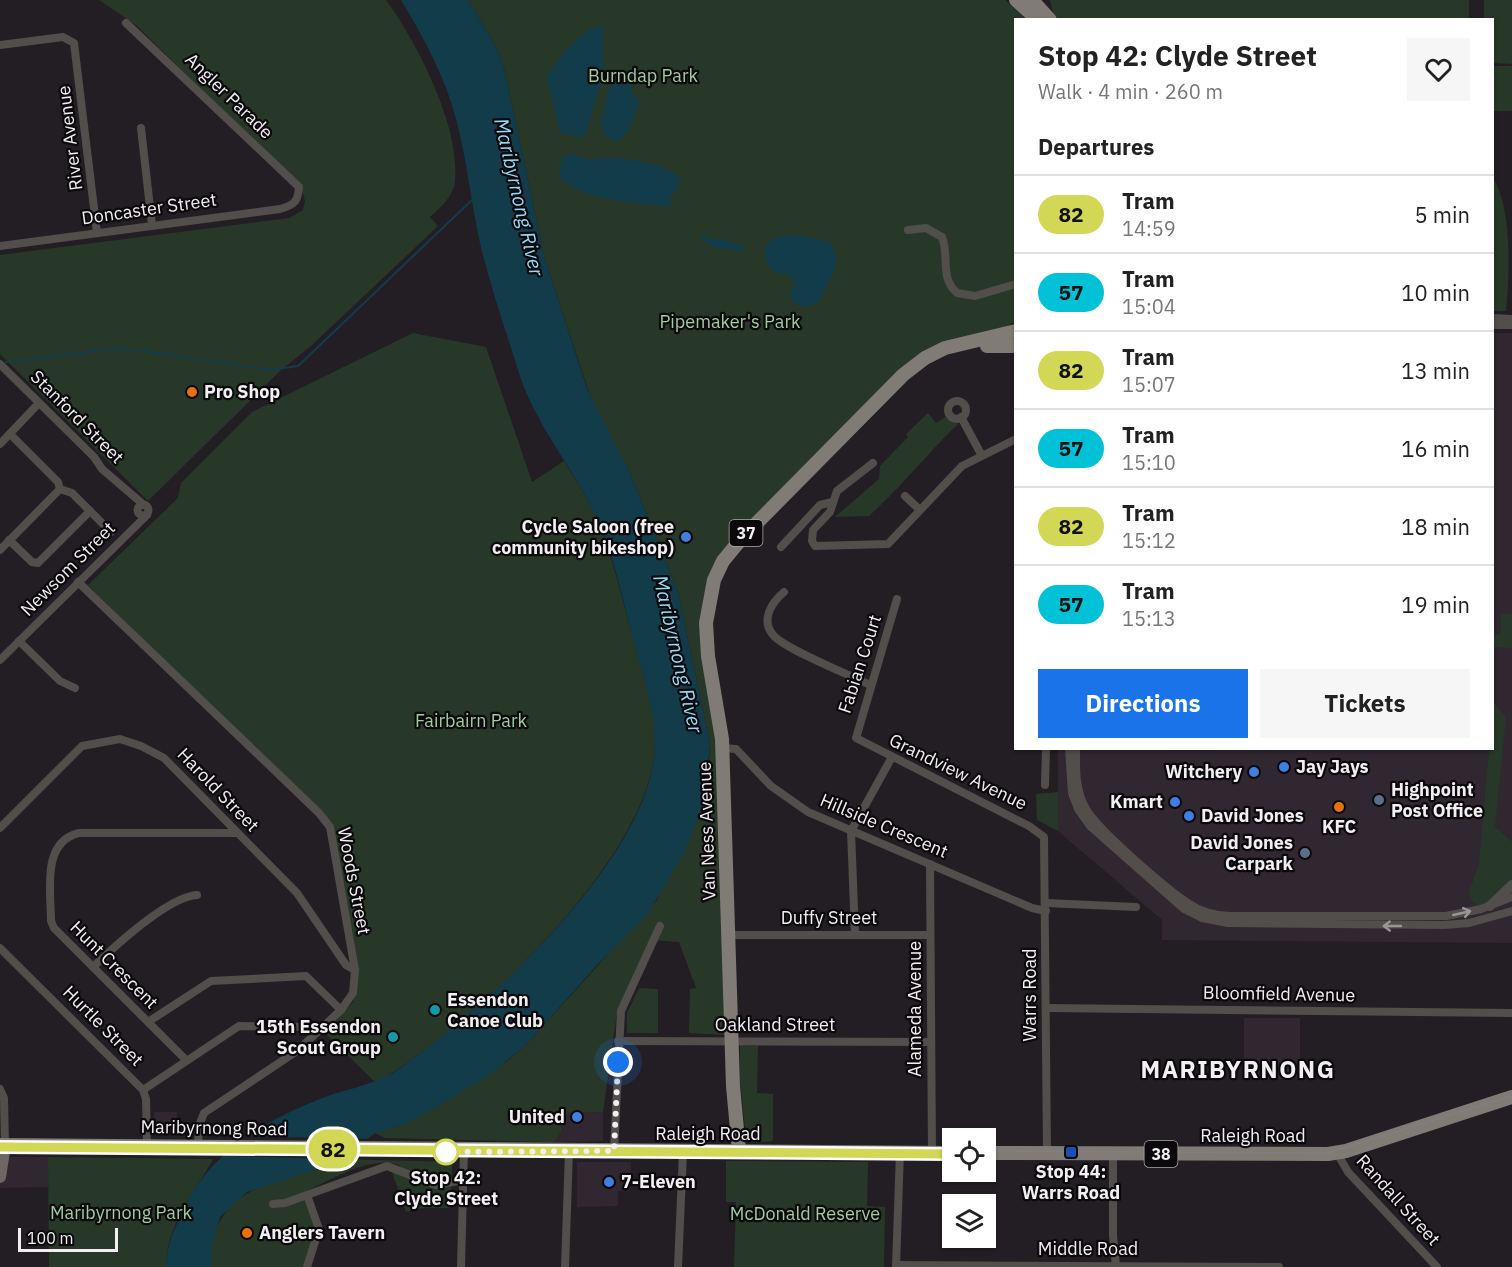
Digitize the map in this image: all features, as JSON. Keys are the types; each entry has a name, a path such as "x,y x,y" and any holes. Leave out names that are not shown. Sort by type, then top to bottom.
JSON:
{"main road":[{"path":"1016,0 1047,18"},
{"name":"Van Ness Avenue","path":"736,1151 723,751 721,721 706,638 707,607 718,570 742,537 890,387 912,369 945,348 1014,332"},
{"name":"Van Ness Avenue","path":"912,369 955,349 1014,346"},
{"name":"Raleigh Road","path":"996,1153 1337,1153 1512,1098"},
{"name":"Maribyrnong Road","path":"3,1145 198,1144 464,1150"},
{"path":"0,1177 3,1145"},
{"name":"Raleigh Road","path":"464,1150 942,1153"}],"street":[{"name":"Angler Parade","path":"126,23 270,158 298,187 298,198"},
{"name":"River Avenue","path":"0,45 60,38 71,40 76,51 97,232"},
{"path":"141,128 152,225"},
{"name":"Doncaster Street","path":"0,246 280,209 292,206 298,198"},
{"path":"908,230 926,228 942,237 946,276 957,293 975,296 1002,287 1014,286"},
{"path":"1494,318 1512,319"},
{"path":"1494,325 1512,325"},
{"name":"Stanford Street","path":"0,364 94,457 102,470 130,494 142,510"},
{"path":"0,444 39,403"},
{"path":"961,417 981,454"},
{"path":"10,434 58,482 60,489"},
{"path":"873,463 842,485 832,500 829,514 812,533 813,544 818,547 888,544 962,465 1014,440"},
{"path":"981,454 1014,445"},
{"path":"60,489 69,491 111,532"},
{"path":"0,550 60,489"},
{"path":"905,496 920,510"},
{"path":"780,547 796,527 811,516 822,503 832,500"},
{"name":"Newsom Street","path":"0,659 134,527 142,510"},
{"path":"9,540 36,563 90,511"},
{"name":"Woods Street","path":"78,582 222,718 319,813 330,827 355,970 353,993 341,1010 297,1051 204,1113 199,1126 198,1144"},
{"path":"784,592 769,611 768,623 773,635 788,645 870,685"},
{"name":"Fabian Court","path":"856,738 897,599"},
{"path":"19,641 60,681 75,688"},
{"name":"Grandview Avenue","path":"856,738 1029,826 1044,837"},
{"name":"Harold Street","path":"0,828 82,746 120,739 158,754 297,893 346,965 355,970"},
{"path":"1045,785 1046,750"},
{"path":"1070,750 1072,793 1086,822 1178,904 1202,918 1228,923 1433,925 1469,923 1512,911"},
{"path":"1076,750 1078,789 1086,810 1099,826 1174,892 1205,912 1228,916 1446,916 1490,906 1512,897"},
{"name":"Hillside Crescent","path":"723,751 744,758 771,786 802,808 856,834 1036,910 1046,906 1136,907"},
{"path":"855,934 856,834 865,810 892,757"},
{"name":"Hunt Crescent","path":"186,1060 52,924 51,862 54,852 72,835 85,832 235,833"},
{"name":"Warrs Road","path":"1044,837 1047,1153"},
{"name":"Alameda Avenue","path":"930,864 933,1153"},
{"path":"1490,906 1512,885"},
{"path":"93,967 127,936 177,901 197,895"},
{"path":"614,1151 621,1011 660,926"},
{"name":"Duffy Street","path":"728,934 930,934"},
{"name":"Hurtle Street","path":"0,948 143,1090 146,1099 147,1145"},
{"path":"148,1022 211,981 306,976 341,1010"},
{"name":"Bloomfield Avenue","path":"1046,1008 1512,1013"},
{"path":"143,1090 239,1026 321,1027"},
{"name":"Oakland Street","path":"618,1041 931,1042"},
{"path":"0,1089 4,1098 3,1145"},
{"path":"460,1267 464,1150"},
{"path":"565,1267 569,1151"},
{"path":"678,1267 682,1152"},
{"path":"896,1266 900,1152"},
{"name":"Randall Street","path":"1337,1153 1348,1172 1437,1267"},
{"path":"1110,1266 1113,1235 1113,1154"},
{"path":"273,1204 307,1195 387,1166 436,1185 463,1180"},
{"path":"307,1195 319,1229 307,1267"},
{"name":"Middle Road","path":"896,1266 1279,1267"}],"shaded area":[{"path":"1494,333 1512,333 1512,943 1162,940 1162,920 1058,831 1058,750 1494,750"},
{"path":"1244,1018 1300,1018 1300,1079 1244,1079"},
{"path":"154,1112 177,1112 177,1134 154,1134"},
{"name":"United","path":"603,1112 603,1141 554,1142 562,1131 563,1113"},
{"path":"0,1157 48,1157 48,1187 0,1188"},
{"name":"7-Eleven","path":"577,1162 631,1162 630,1190 618,1191 618,1206 577,1207"}],"green space":[{"path":"99,0 386,0 411,39 434,86 444,110 455,158 455,180 452,191 446,201 430,217 438,226 312,345 280,371 148,501 0,354 0,255 289,218 303,210 305,201 301,187 136,25"},
{"path":"468,0 1005,0 1024,18 1014,18 1014,322 999,330 946,343 736,536 711,570 703,601 715,710 726,1035 689,1033 690,989 696,988 679,942 650,940 617,1013 603,1112 563,1113 562,1131 554,1142 385,1138 375,1133 388,1127 397,1127 442,1104 507,1061 525,1046 657,900 709,762 710,744 678,592 630,473 593,404 545,260 504,68 496,47"},
{"path":"1050,0 1469,0 1469,18 1058,18 1053,12"},
{"path":"1484,0 1512,0 1512,64 1494,63 1494,18 1484,18"},
{"path":"1494,66 1512,66 1512,111 1494,111"},
{"path":"1494,180 1503,205 1508,240 1506,311 1494,311"},
{"name":"Fairbairn Park","path":"413,333 486,347 532,482 564,461 585,496 599,523 615,573 650,699 655,743 654,758 642,801 618,847 584,894 544,941 501,985 414,1058 376,1083 325,1033 353,1002 357,981 325,822 88,585 178,498 181,483 252,412"},
{"path":"928,413 936,423 945,417 958,424 869,516 835,517 879,479 880,466 908,437 906,434"},
{"path":"1501,614 1512,614 1512,648 1494,647 1494,635 1501,634"},
{"path":"1494,703 1506,717 1495,827 1512,842 1512,885 1497,899 1479,906 1472,901 1469,892 1479,864 1489,750 1494,750"},
{"path":"1058,792 1058,831 1037,820 1036,794"},
{"path":"639,988 658,989 658,1033 627,1033 627,1013"},
{"path":"740,1045 758,1046 757,1093 773,1094 773,1141 752,1143 746,1138 740,1080"},
{"name":"Maribyrnong Park","path":"48,1157 213,1159 176,1223 167,1252 166,1267 49,1267"},
{"path":"339,1159 452,1162 451,1208 423,1208 406,1212 392,1172 401,1166 377,1163 364,1166 302,1193 314,1230 312,1246 303,1267 211,1267 212,1245 217,1227 237,1201 268,1183 324,1168"},
{"name":"McDonald Reserve","path":"726,1161 868,1162 867,1206 885,1207 884,1267 734,1267 736,1202 726,1202"}],"water":[{"name":"Maribyrnong River","path":"401,0 468,0 496,47 504,68 545,260 588,391 630,473 678,592 710,744 704,801 684,853 647,915 598,964 525,1046 489,1075 406,1124 375,1133 336,1163 247,1192 220,1217 212,1247 211,1267 166,1267 169,1245 183,1211 207,1173 223,1156 240,1142 278,1118 320,1099 393,1073 469,1014 552,933 589,889 621,844 643,799 654,757 654,728 649,699 607,544 593,510 536,414 519,373 483,255 456,118 450,99 428,48"},
{"path":"594,26 603,28 603,76 584,138 560,133 547,76 569,46"},
{"path":"631,68 635,73 631,89 639,104 629,130 619,141 608,138 600,123 608,92 615,82"},
{"path":"575,154 585,159 633,160 667,170 680,179 677,190 671,196 671,206 612,200 597,197 570,186 559,177 562,157"},
{"path":"702,234 708,239 721,239 746,247 740,252 715,248 701,237"},
{"path":"795,234 830,242 836,259 834,272 821,300 808,307 795,304 790,294 795,282 787,274 774,273 766,261 765,245 777,237"}],"pier":[{"path":"244,1136 372,1139 344,1159 218,1156"}],"waterway":[{"path":"6,362 121,348 271,370 298,366 473,199"}],"tram line":[{"path":"996,1151 1327,1153 1512,1096"},
{"path":"0,1143 942,1151"},
{"name":"82","path":"0,1147 199,1146 464,1152 942,1154"}],"place":[{"name":"Pro Shop","path":"192,392"},
{"name":"Cycle Saloon (free community bikeshop)","path":"686,537"},
{"name":"Jay Jays","path":"1284,767"},
{"name":"Witchery","path":"1254,772"},
{"name":"Highpoint Post Office","path":"1379,800"},
{"name":"Kmart","path":"1175,802"},
{"name":"KFC","path":"1339,807"},
{"name":"David Jones","path":"1189,816"},
{"name":"David Jones Carpark","path":"1305,853"},
{"name":"Essendon Canoe Club","path":"435,1010"},
{"name":"15th Essendon Scout Group","path":"393,1037"},
{"name":"United","path":"577,1117"},
{"name":"Stop 42: Clyde Street","path":"446,1152"},
{"name":"Stop 44: Warrs Road","path":"1071,1152"},
{"name":"7-Eleven","path":"609,1182"},
{"name":"Anglers Tavern","path":"247,1233"}],"district":[{"name":"MARIBYRNONG","path":"1238,1070"}],"route":[{"path":"446,1152 449,1150 614,1151 618,1062"}],"park label":[{"name":"Burndap Park","path":"643,76"},
{"name":"Pipemaker's Park","path":"730,322"}]}
